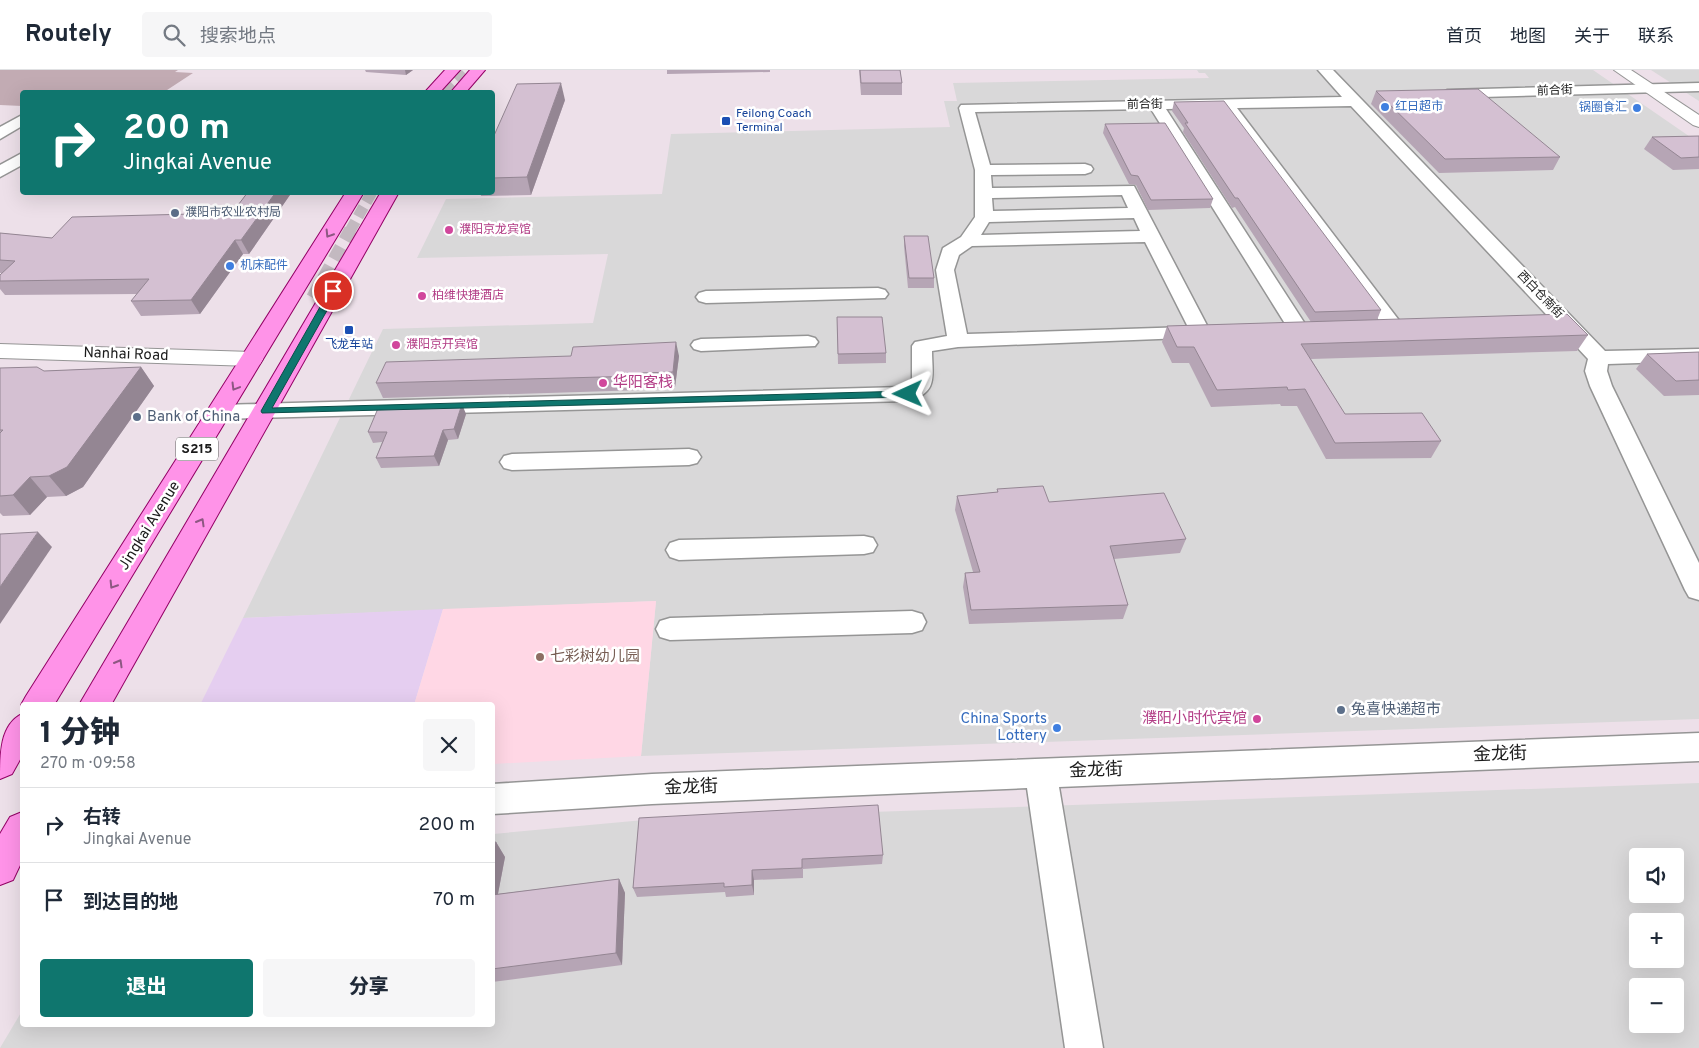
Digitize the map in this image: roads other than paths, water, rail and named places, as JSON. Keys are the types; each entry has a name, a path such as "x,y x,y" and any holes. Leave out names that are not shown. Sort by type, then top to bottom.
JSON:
{"main road":[{"path":"434,90 453,70"},
{"path":"460,90 478,70"},
{"name":"Jingkai Avenue","path":"39,702 353,195"},
{"name":"S215","path":"97,702 266,411 388,195"},
{"path":"0,764 20,731"},
{"path":"0,868 20,833"}],"street":[{"name":"西白仓南街","path":"1325,70 1358,98 1599,358"},
{"path":"1621,70 1699,122"},
{"name":"前合街","path":"1430,94 1699,87"},
{"name":"前合街","path":"983,170 966,108 1227,104 1358,98"},
{"path":"1227,104 1394,327"},
{"path":"1156,105 1299,330"},
{"path":"0,134 20,121"},
{"path":"0,172 20,159"},
{"path":"958,341 945,270 950,252 968,241 984,217 983,170 1085,169"},
{"path":"220,412 908,394 918,389 924,381 922,346 958,341 1211,333 1151,236 1128,190 984,193"},
{"path":"984,217 1139,213"},
{"path":"968,241 1151,236"},
{"path":"706,297 878,294"},
{"path":"1536,322 1565,322"},
{"path":"701,345 808,342"},
{"name":"Nanhai Road","path":"0,351 252,360"},
{"path":"1699,355 1599,358 1596,371 1601,386 1699,590"},
{"path":"512,462 689,457"},
{"path":"679,550 864,545"},
{"path":"670,629 912,622"},
{"name":"金龙街","path":"495,799 662,789 1699,747"},
{"path":"1041,773 1084,1048"}],"tunnel":[{"path":"447,90 467,70"},
{"path":"350,231 370,195"},
{"path":"313,298 351,230"}],"place":[{"name":"红日超市","path":"1385,107"},
{"name":"锅圈食汇","path":"1637,108"},
{"name":"Feilong Coach Terminal","path":"726,121"},
{"name":"濮阳市农业农村局","path":"175,213"},
{"name":"濮阳京龙宾馆","path":"449,230"},
{"name":"机床配件","path":"230,266"},
{"name":"柏维快捷酒店","path":"422,296"},
{"name":"飞龙车站","path":"349,330"},
{"name":"濮阳京开宾馆","path":"396,345"},
{"name":"华阳客栈","path":"603,383"},
{"name":"Bank of China","path":"137,417"},
{"name":"七彩树幼儿园","path":"540,657"},
{"name":"兔喜快递超市","path":"1341,710"},
{"name":"濮阳小时代宾馆","path":"1257,719"},
{"name":"China Sports Lottery","path":"1057,728"}]}
